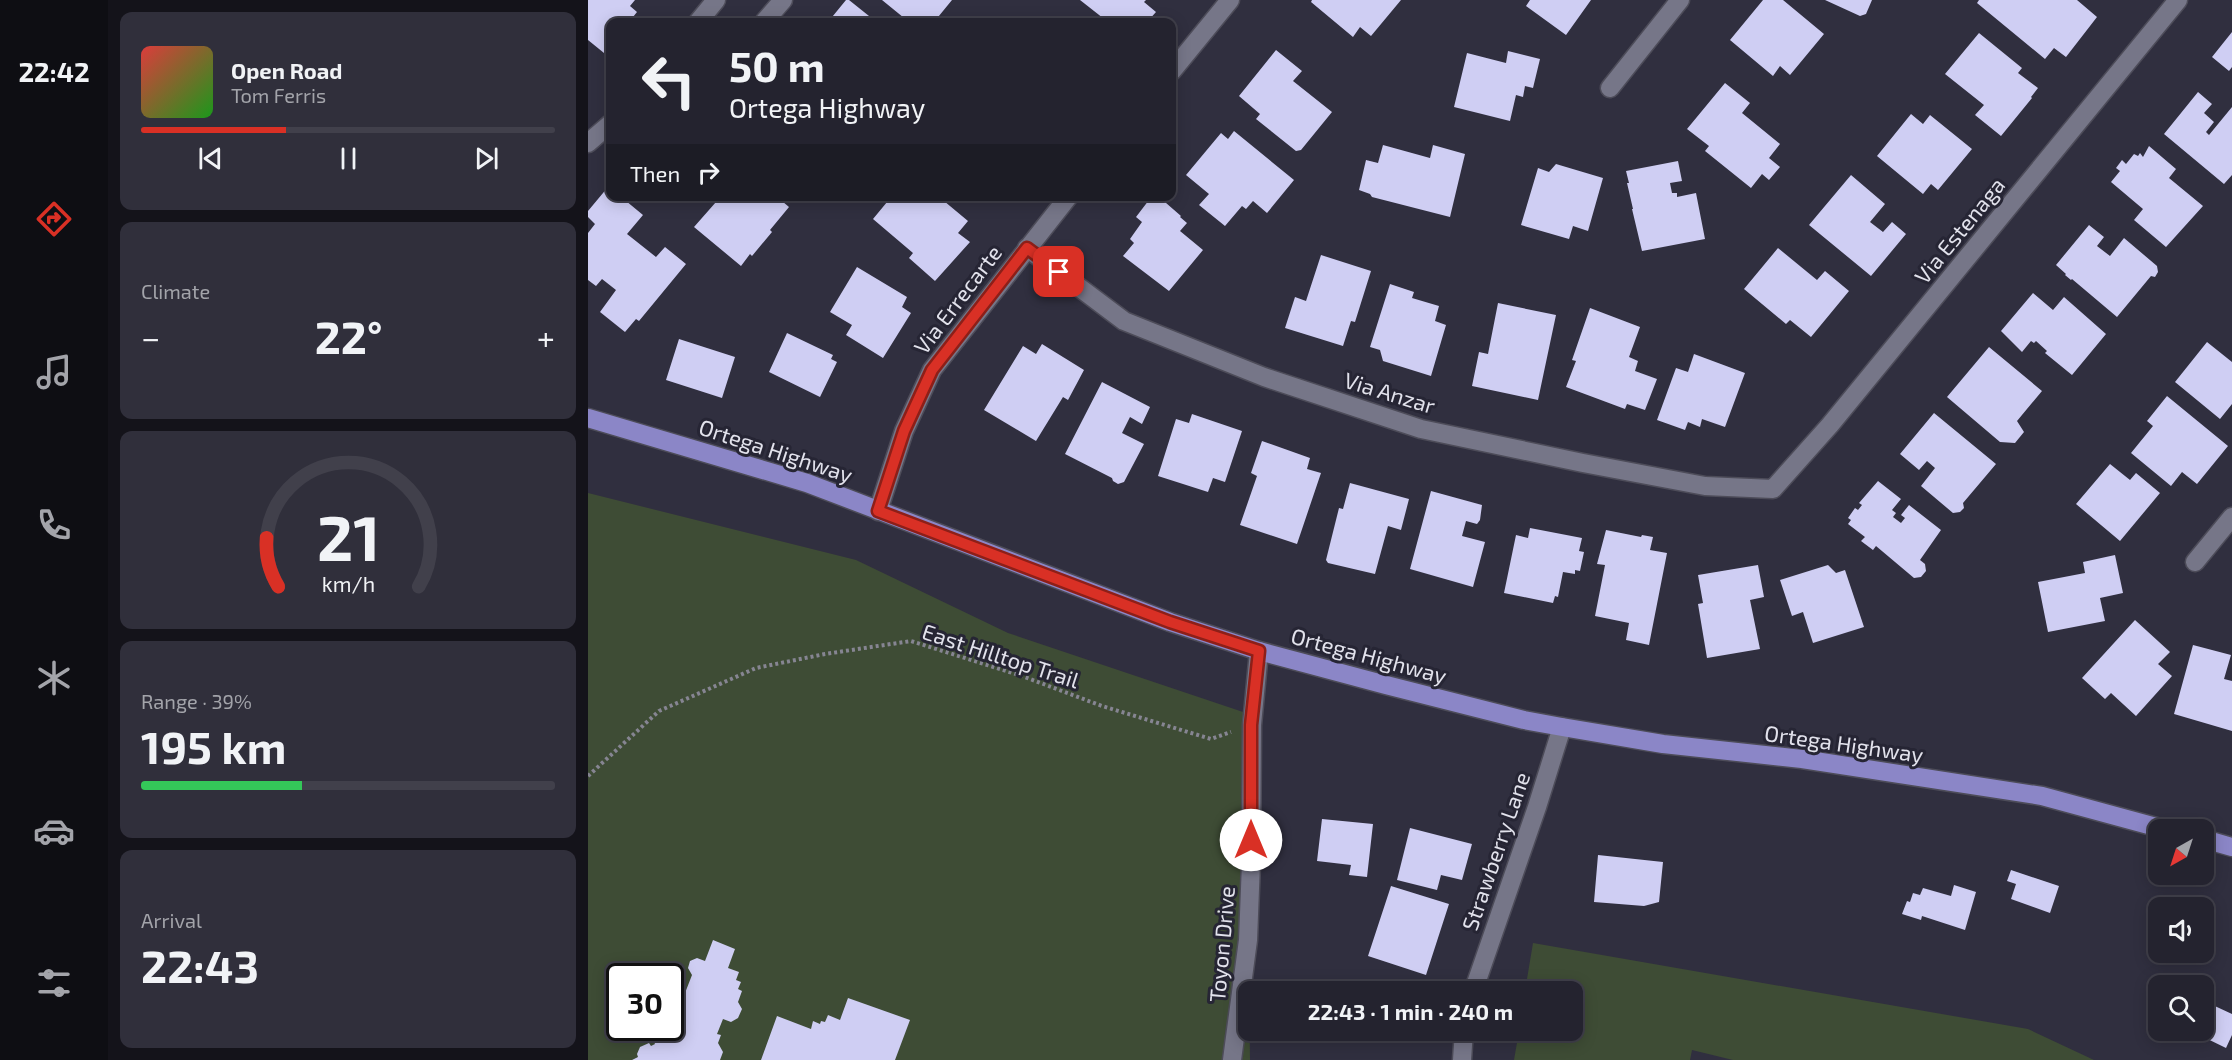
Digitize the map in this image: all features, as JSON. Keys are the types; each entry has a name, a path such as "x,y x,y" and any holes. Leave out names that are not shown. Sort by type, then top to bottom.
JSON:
{"main road":[{"name":"Ortega Highway","path":"588,418 807,483 1170,622 1259,651 1524,720 1663,744 1802,759 2042,796 2148,825"},
{"path":"2214,842 2232,847"}],"street":[{"path":"701,18 716,0"},
{"path":"767,18 783,0"},
{"path":"1176,66 1230,0"},
{"path":"1610,88 1680,0"},
{"name":"Via Estenaga","path":"1773,489 1830,425 2178,0"},
{"path":"588,143 606,127"},
{"name":"Via Errecarte","path":"878,511 904,431 932,370 1065,201"},
{"name":"Via Anzar","path":"1027,248 1124,321 1264,377 1409,425 1583,463 1705,486 1773,489"},
{"path":"2195,562 2232,517"},
{"name":"Toyon Drive","path":"1232,1060 1248,940 1251,863 1251,725 1259,651"},
{"name":"Strawberry Lane","path":"1477,981 1562,727"},
{"path":"1462,1060 1463,1041"}],"path":[{"name":"East Hilltop Trail","path":"588,776 659,711 756,668 825,654 911,641 1022,676 1102,706 1211,739 1251,725"}],"green space":[{"path":"588,493 856,560 1008,633 1246,713 1249,981 1238,981 1238,1041 1250,1041 1250,1060 588,1060"},
{"path":"1533,943 2028,1029 2094,1060 1733,1060 1692,1050 1690,1060 1514,1060 1517,1041 1583,1041 1583,981 1527,981"}],"building":[{"path":"588,0 635,0 630,6 637,12 632,18 606,18 606,50 604,53 588,40"},
{"path":"846,0 869,16 867,18 831,18"},
{"path":"882,0 952,0 937,18 904,18"},
{"path":"1080,0 1146,0 1144,2 1156,12 1151,18 1103,18"},
{"path":"1312,0 1401,0 1371,36 1360,27 1353,37 1311,2"},
{"path":"1530,0 1591,0 1566,35 1526,6"},
{"path":"1763,0 1783,0 1824,34 1790,75 1780,66 1773,76 1730,40"},
{"path":"1825,0 1872,0 1866,14 1860,16"},
{"path":"1979,0 2077,0 2097,17 2066,57 2054,48 2045,59 1977,3"},
{"path":"2232,32 2232,67 2229,71 2212,57"},
{"path":"1979,33 2022,68 2018,73 2038,88 2001,136 1975,115 1984,105 1945,74"},
{"path":"1276,50 1302,71 1293,81 1332,112 1301,150 1296,151 1256,119 1260,114 1239,96"},
{"path":"1508,51 1540,59 1533,88 1525,86 1523,97 1516,95 1510,121 1454,107 1467,53 1506,63"},
{"path":"1725,83 1750,103 1742,113 1780,144 1769,158 1780,167 1769,180 1762,174 1751,188 1705,151 1709,146 1687,129"},
{"path":"2198,92 2212,104 2204,113 2214,122 2206,132 2209,135 2232,107 2232,175 2224,184 2164,134"},
{"path":"1911,114 1923,124 1930,115 1972,149 1938,190 1931,184 1923,194 1877,156"},
{"path":"1234,131 1294,180 1267,213 1253,201 1246,209 1242,206 1225,226 1199,205 1209,194 1186,175 1221,133 1228,139"},
{"path":"1383,145 1430,158 1433,145 1465,154 1450,217 1372,197 1359,190 1366,160 1378,163"},
{"path":"2149,146 2176,169 2169,178 2203,206 2166,247 2134,220 2143,209 2111,182 2120,171 2116,168 2122,160 2126,164 2134,154 2138,156 2140,153 2143,157"},
{"path":"1678,161 1682,181 1670,183 1672,193 1677,193 1677,197 1696,193 1705,239 1642,251 1626,171"},
{"path":"1556,164 1603,178 1588,231 1573,226 1569,239 1521,225 1538,168 1549,172"},
{"path":"1851,175 1885,204 1870,222 1883,232 1892,222 1906,234 1871,276 1809,225"},
{"path":"606,189 606,201 626,201 643,215 627,234 656,257 665,247 686,264 639,321 636,319 625,332 600,312 616,290 602,279 596,286 588,280 588,233 595,224 588,217 588,211"},
{"path":"782,201 789,207 770,230 772,232 741,266 694,227 716,202"},
{"path":"888,201 944,201 968,221 958,233 970,242 935,281 909,258 913,253 873,219"},
{"path":"1148,201 1164,201 1187,223 1180,231 1203,250 1169,291 1123,256 1134,243 1130,239 1142,222 1136,217"},
{"path":"2089,225 2104,237 2097,246 2110,256 2124,238 2157,266 2158,272 2155,277 2151,276 2117,317 2056,265"},
{"path":"1778,248 1817,280 1825,271 1849,291 1811,337 1790,320 1786,324 1744,289"},
{"path":"1321,255 1371,271 1355,322 1351,321 1343,346 1285,328 1295,297 1306,301"},
{"path":"857,267 907,297 902,307 911,313 883,358 846,335 852,325 830,312"},
{"path":"1390,284 1414,292 1412,298 1439,306 1435,321 1446,325 1431,376 1383,361 1380,350 1370,347"},
{"path":"2033,293 2053,310 2064,297 2106,334 2072,375 2045,353 2047,351 2036,341 2034,343 2031,341 2022,352 2001,331"},
{"path":"1498,303 1556,315 1538,400 1472,386 1479,352 1488,354"},
{"path":"1590,308 1640,327 1629,357 1638,361 1635,371 1657,379 1645,410 1627,404 1625,409 1566,387 1576,361 1572,360"},
{"path":"787,333 833,355 831,359 837,362 820,397 769,372"},
{"path":"679,339 735,357 722,398 666,380"},
{"path":"2207,342 2232,362 2232,404 2220,419 2175,382"},
{"path":"1042,344 1084,370 1068,400 1063,397 1036,441 984,410 1023,346 1036,354"},
{"path":"1989,347 2042,391 2017,421 2024,432 2015,443 2000,442 1947,397"},
{"path":"1694,354 1745,373 1725,427 1702,419 1700,427 1688,422 1685,430 1657,420 1676,368 1688,372"},
{"path":"1102,382 1150,407 1142,424 1130,417 1122,433 1144,444 1124,482 1118,484 1112,478 1065,454"},
{"path":"2167,396 2228,446 2197,484 2182,472 2171,486 2131,453 2153,426 2147,421"},
{"path":"1934,413 1996,464 1963,503 1964,508 1960,512 1953,513 1921,486 1935,468 1927,461 1919,470 1900,454"},
{"path":"1192,414 1242,431 1225,482 1213,478 1208,492 1158,476 1176,419 1189,423"},
{"path":"1262,441 1310,458 1307,469 1321,473 1297,544 1240,525 1257,476 1251,473"},
{"path":"2110,464 2130,480 2136,473 2160,493 2120,541 2076,504"},
{"path":"1878,481 1901,499 1892,510 1896,513 1893,517 1901,523 1905,518 1901,515 1909,505 1941,530 1920,560 1925,564 1926,571 1921,577 1914,578 1876,546 1873,550 1861,541 1865,537 1848,524 1851,520 1848,518 1855,508 1858,510 1862,505 1859,503"},
{"path":"1350,483 1409,499 1401,530 1388,526 1375,574 1328,563 1326,560 1339,508 1343,509"},
{"path":"1431,491 1482,505 1480,520 1477,524 1466,521 1462,536 1485,542 1473,587 1410,569"},
{"path":"1530,528 1582,538 1579,551 1584,552 1580,571 1575,570 1575,574 1563,572 1558,597 1555,596 1553,603 1504,593 1516,535 1528,538"},
{"path":"1606,530 1653,537 1650,550 1667,553 1649,645 1626,640 1629,623 1595,616 1605,565 1597,564"},
{"path":"2115,555 2123,593 2100,598 2105,621 2048,632 2038,582 2085,573 2083,562"},
{"path":"1758,565 1764,597 1750,600 1760,649 1707,658 1698,604 1703,603 1698,575"},
{"path":"1828,565 1836,573 1845,570 1864,627 1813,643 1803,612 1792,616 1780,580"},
{"path":"2135,620 2170,652 2158,664 2172,676 2136,716 2111,693 2105,699 2082,678"},
{"path":"2193,645 2231,655 2224,679 2232,681 2232,731 2174,714"},
{"path":"1322,819 1373,824 1367,877 1349,875 1351,865 1317,861"},
{"path":"1410,828 1472,844 1462,880 1441,875 1437,890 1397,880"},
{"path":"1598,855 1663,862 1659,902 1644,906 1594,902"},
{"path":"2011,870 2059,886 2050,913 2011,899 2016,884 2007,881"},
{"path":"1954,885 1976,892 1965,930 1922,916 1921,920 1902,914 1913,893 1920,895 1923,888 1951,896"},
{"path":"1391,886 1449,904 1426,975 1368,956"},
{"path":"713,940 735,949 728,968 739,972 736,980 741,982 738,989 742,991 738,1002 742,1009 738,1018 731,1022 723,1019 717,1034 721,1035 718,1043 723,1052 720,1060 632,1060 638,1057 640,1047 649,1043 651,1046 655,1044 654,1041 684,1041 684,996 692,975 688,968 690,961 697,958 705,961"},
{"path":"848,998 910,1020 895,1060 761,1060 777,1016 811,1029 813,1021 820,1024 821,1021 825,1022 828,1015 840,1020"},
{"path":"2214,1006 2232,1014 2232,1035 2226,1048 2212,1041 2214,1041"}],"route":[{"path":"1059,272 1027,248 958,335 932,370 904,431 878,511 1170,622 1259,651 1251,725 1251,840"}]}
